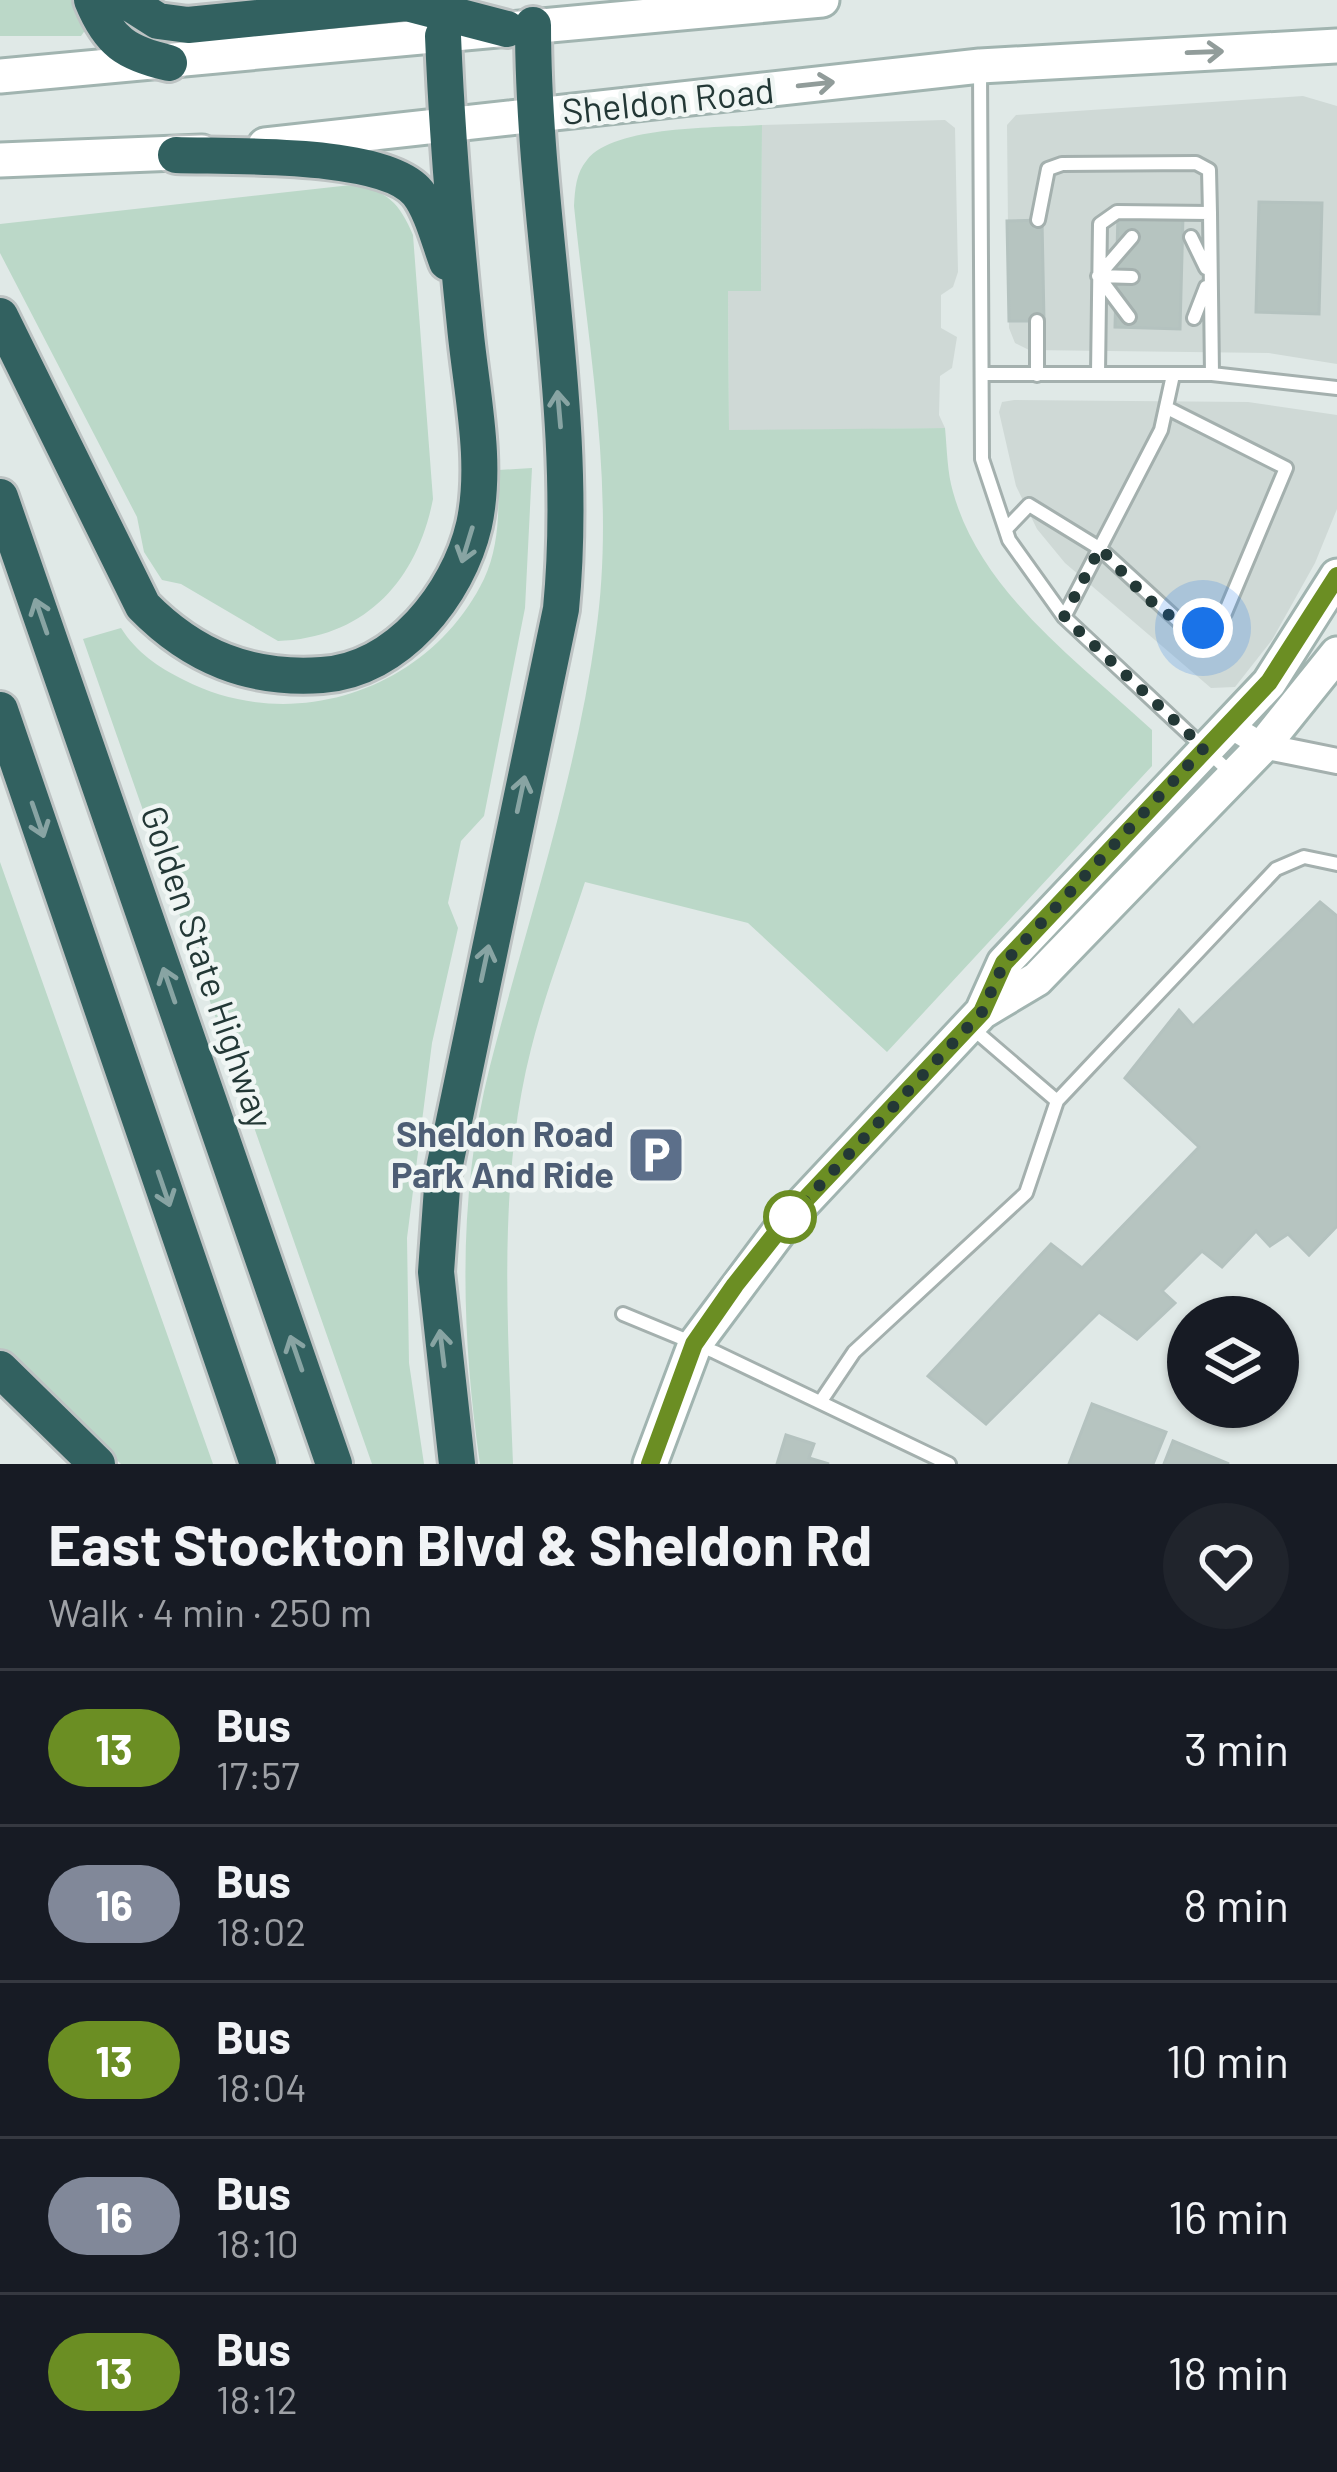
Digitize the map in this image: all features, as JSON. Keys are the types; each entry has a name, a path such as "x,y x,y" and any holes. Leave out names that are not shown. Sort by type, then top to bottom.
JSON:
{"highway":[{"path":"92,0 104,31 118,47 170,63"},
{"path":"125,0 158,21 188,25 407,3 520,27 533,116 567,538 560,609 443,1174 436,1272 457,1464"},
{"path":"0,316 143,606 171,635 208,657 289,677 331,674 371,661 406,639 460,568 480,478 446,127 443,37"},
{"path":"176,154 311,161 392,172 418,193 463,304"},
{"name":"Golden State Highway","path":"0,496 334,1464"},
{"path":"0,710 258,1464"},
{"path":"0,1369 97,1464"}],"main road":[{"path":"0,76 822,0"},
{"name":"Sheldon Road","path":"6,160 176,154 980,66 1337,46"},
{"path":"976,1019 1004,963 1297,647 1337,576"},
{"path":"650,1464 694,1344 789,1217 976,1019 1036,979 1263,746 1337,654"}],"street":[{"path":"1216,736 1337,761"}],"lane":[{"path":"980,66 982,459 1006,529 1064,617 1216,736 1232,774"},
{"path":"1038,220 1048,169 1061,164 1196,163 1209,170 1211,374"},
{"path":"1098,374 1100,224 1106,215 1210,213"},
{"path":"1098,276 1132,237"},
{"path":"1191,237 1210,276 1194,318"},
{"path":"1098,276 1132,277"},
{"path":"1098,276 1129,317"},
{"path":"1193,278 1210,276"},
{"path":"1037,321 1037,375"},
{"path":"983,374 1211,374 1337,388"},
{"path":"1064,617 1168,409 1173,375"},
{"path":"1006,529 1029,505 1100,548 1184,626 1203,628 1225,613 1286,468 1168,409"},
{"path":"821,1401 854,1352 1026,1193 1057,1101 1276,869 1304,857 1337,864"},
{"path":"976,1019 1057,1101"},
{"path":"623,1314 821,1401 949,1464"}],"shaded area":[{"path":"1303,96 1337,106 1337,364 1269,353 1029,350 1015,343 1009,328 1007,125 1016,115"},
{"path":"945,120 955,128 958,272 953,287 941,295 941,328 957,337 952,368 940,376 939,415 945,428 729,431 728,291 761,290 762,125"},
{"path":"1002,402 1248,402 1337,415 1337,509 1315,563 1272,640 1235,687 1211,688 1065,563 1037,529 1016,486 999,412"}],"green space":[{"path":"0,0 71,0 86,29 81,36 0,36"},
{"path":"762,125 761,291 728,291 729,430 945,428 953,492 986,562 1036,623 1152,730 1152,766 887,1052 748,923 585,882 537,1028 513,1151 507,1256 513,1464 480,1464 466,1315 472,1164 490,1066 576,742 601,579 602,473 574,206 577,182 587,160 620,140 668,131"},
{"path":"351,185 391,200 413,235 433,499 414,555 382,600 337,629 278,641 181,584 162,580 144,552 137,517 0,253 0,224"},
{"path":"532,468 525,608 484,816 461,841 448,903 458,928 432,1043 407,1238 409,1363 424,1464 372,1464 83,639 121,628 157,664 226,696 269,703 313,702 355,692 394,675 430,649 460,618 484,579 493,553 498,470"},
{"path":"0,862 213,1464 121,1464 0,1352"}],"building":[{"path":"1259,202 1322,203 1319,314 1256,312"},
{"path":"1118,214 1183,216 1180,329 1115,327"},
{"path":"1042,220 1044,321 1009,321 1007,221"},
{"path":"1320,902 1337,916 1337,1226 1309,1255 1288,1234 1270,1246 1256,1231 1222,1267 1202,1251 1162,1291 1167,1296 1167,1311 1137,1339 1099,1312 986,1424 928,1376 1051,1244 1082,1268 1199,1147 1125,1078 1179,1010 1193,1026"},
{"path":"1092,1404 1166,1432 1153,1464 1069,1464"},
{"path":"786,1435 814,1444 809,1458 829,1464 777,1464"},
{"path":"1173,1441 1229,1464 1164,1464"}],"bus line":[{"name":"13","path":"650,1464 694,1344 735,1285 789,1217 982,1012 1004,963 1269,682 1297,647 1337,576"}],"place":[{"name":"Sheldon Road Park And Ride","path":"656,1155"}],"route":[{"path":"790,1217 982,1012 1004,963 1204,748 1064,617 1100,548 1168,615 1184,626 1203,628"}]}
